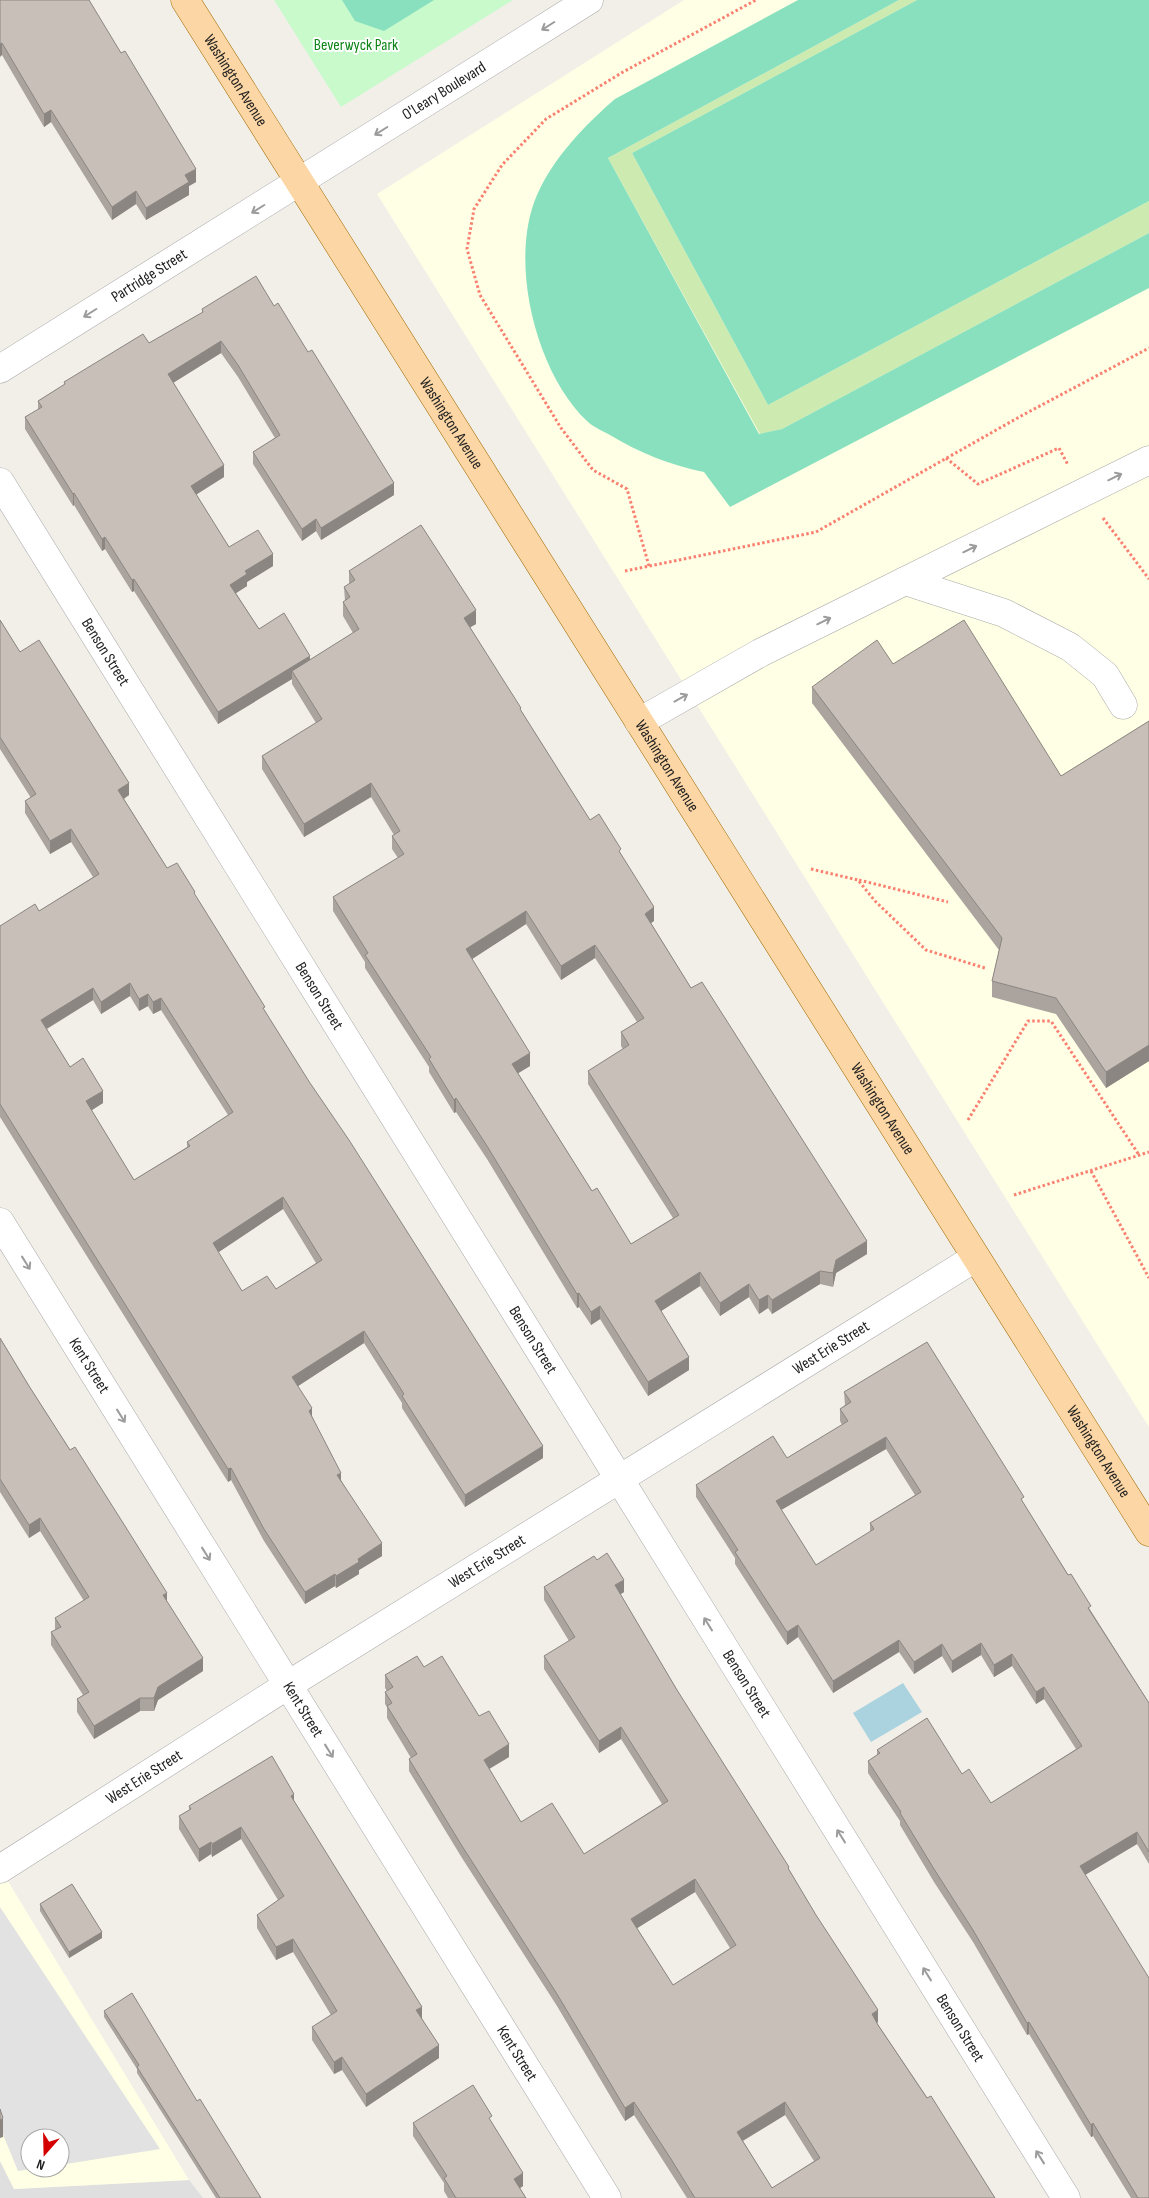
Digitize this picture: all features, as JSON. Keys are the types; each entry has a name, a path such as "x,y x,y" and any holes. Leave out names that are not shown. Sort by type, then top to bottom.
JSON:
{"main road":[{"name":"Washington Avenue","path":"185,0 1149,1532"}],"street":[{"name":"O'Leary Boulevard","path":"299,183 590,0"},
{"name":"Partridge Street","path":"0,369 299,183"},
{"path":"639,722 760,653 1149,460"},
{"name":"Benson Street","path":"0,482 1066,2198"},
{"path":"905,582 1004,613 1070,648 1105,675 1123,705"},
{"name":"Kent Street","path":"0,1222 607,2198"},
{"name":"West Erie Street","path":"0,1869 288,1685 976,1258"}],"path":[{"path":"649,566 627,488 593,470 561,428 480,295 467,250 474,208 502,165 546,118 623,72 756,0"},
{"path":"626,571 816,532 1021,416 1149,348"},
{"path":"811,869 948,902"},
{"path":"858,880 875,901 926,950 985,968"},
{"path":"968,1120 1028,1021 1052,1021 1139,1155"},
{"path":"1014,1195 1149,1152"},
{"path":"1091,1171 1149,1278"}],"shaded area":[{"path":"684,0 1149,0 1149,1427 377,194"},
{"path":"0,1868 189,2180 14,2189 0,2161"},
{"path":"0,1907 160,2149 70,2163 70,2128 20,2128 20,2171 18,2171 0,2127"},
{"path":"0,2161 14,2189 189,2180 203,2198 0,2198"}],"green space":[{"name":"Beverwyck Park","path":"274,0 513,0 341,107"},
{"path":"342,0 434,0 384,31 355,21"},
{"path":"798,0 899,0 608,158 759,434 782,429 1149,233 1149,288 730,507 704,472 667,462 621,441 589,423 569,400 554,375 541,346 532,315 525,251 529,222 537,195 544,181 561,155 592,120 615,99"},
{"path":"899,0 917,0 632,153 768,405 1149,201 1149,233 782,429 760,434 608,158"},
{"path":"917,0 1149,0 1149,201 768,405 632,153"}],"water":[{"path":"903,1683 922,1712 871,1742 853,1713"}],"building":[{"path":"0,0 89,0 121,53 125,51 196,169 185,175 189,182 146,208 136,191 112,207 51,110 44,114 2,43 0,44"},
{"path":"256,276 274,306 278,303 308,352 312,350 394,483 321,528 316,519 302,529 253,452 280,435 238,365 221,341 168,374 224,465 191,486 229,547 258,530 273,554 245,571 247,574 230,585 259,629 284,613 310,656 218,712 134,579 132,580 105,537 102,539 25,417 42,407 38,401 65,384 64,382 143,334 149,343 203,312 202,309"},
{"path":"421,525 476,610 464,618 590,820 599,814 621,849 619,851 654,907 645,914 691,988 702,982 867,1241 836,1260 833,1273 820,1271 772,1300 768,1295 759,1300 749,1284 720,1303 700,1272 655,1301 689,1357 648,1382 600,1306 591,1312 579,1293 577,1294 487,1146 456,1098 454,1100 429,1059 431,1057 365,955 368,953 333,897 404,854 392,836 400,831 371,783 304,824 262,756 322,719 292,671 359,629 343,602 350,597 344,587 355,580 349,571","holes":["526,911 561,966 595,945 644,1018 621,1032 629,1045 588,1071 679,1215 631,1244 597,1188 592,1191 512,1064 530,1053 466,949"]},
{"path":"0,620 20,652 39,640 129,783 118,790 167,868 177,863 310,1083 349,1140 543,1446 465,1495 402,1396 404,1394 364,1331 292,1377 312,1408 309,1411 341,1473 337,1475 382,1543 358,1559 359,1562 305,1592 264,1529 231,1468 228,1469 0,1104 0,926 35,904 39,911 99,874 71,829 50,841 25,801 36,794 0,737","holes":["130,983 139,999 148,994 153,1002 161,998 233,1112 187,1142 190,1146 134,1180 86,1101 103,1091 83,1058 70,1067 41,1020 93,988 101,1002","283,1197 322,1260 276,1289 267,1276 242,1291 213,1243"]},
{"path":"964,620 1061,776 1149,721 1149,1045 1106,1072 1056,998 992,981 1002,938 812,687 877,640 893,664"},
{"path":"0,1338 70,1450 75,1447 167,1593 163,1595 203,1658 158,1687 154,1698 140,1698 94,1726 77,1699 89,1692 51,1632 61,1627 55,1618 89,1597 40,1518 29,1525 0,1479"},
{"path":"927,1342 1024,1497 1021,1499 1068,1575 1071,1574 1091,1606 1088,1608 1149,1703 1149,1852 1137,1832 1080,1866 1149,1978 1149,2198 1138,2198 1093,2123 1091,2125 868,1761 880,1753 877,1750 927,1718 962,1774 969,1769 991,1803 1082,1746 1044,1687 1036,1692 1012,1654 994,1665 981,1643 952,1661 942,1644 914,1662 899,1640 833,1681 798,1625 787,1632 735,1552 738,1550 696,1485 773,1436 787,1458 848,1421 840,1409 851,1402 844,1392","holes":["886,1437 921,1492 870,1523 874,1529 816,1565 776,1501"]},
{"path":"607,1553 624,1580 615,1585 677,1690 789,1867 816,1915 878,2010 872,2014 878,2025 927,2098 931,2096 995,2198 695,2198 634,2102 625,2108 557,1994 462,1846 409,1759 417,1754 387,1706 392,1703 385,1692 393,1687 385,1675 417,1656 424,1667 442,1656 479,1716 489,1711 509,1744 484,1760 521,1822 552,1803 584,1854 668,1801 621,1727 599,1741 544,1656 575,1637 544,1587 594,1556 597,1560","holes":["695,1879 736,1945 673,1985 631,1919","785,2102 820,2158 772,2188 737,2132"]},
{"path":"272,1756 294,1794 291,1796 422,2007 416,2010 439,2045 366,2094 342,2057 334,2062 312,2027 337,2011 293,1939 276,1947 257,1915 284,1896 241,1827 212,1844 211,1842 199,1849 179,1816 191,1809 189,1806"},
{"path":"72,1884 102,1932 69,1952 40,1904"},
{"path":"132,1993 197,2101 200,2099 261,2198 220,2198 137,2067 139,2065 104,2011"},
{"path":"473,2085 492,2116 489,2118 523,2173 514,2179 526,2198 456,2198 444,2178 447,2176 413,2123"},
{"path":"0,2109 3,2118 0,2120"}]}
